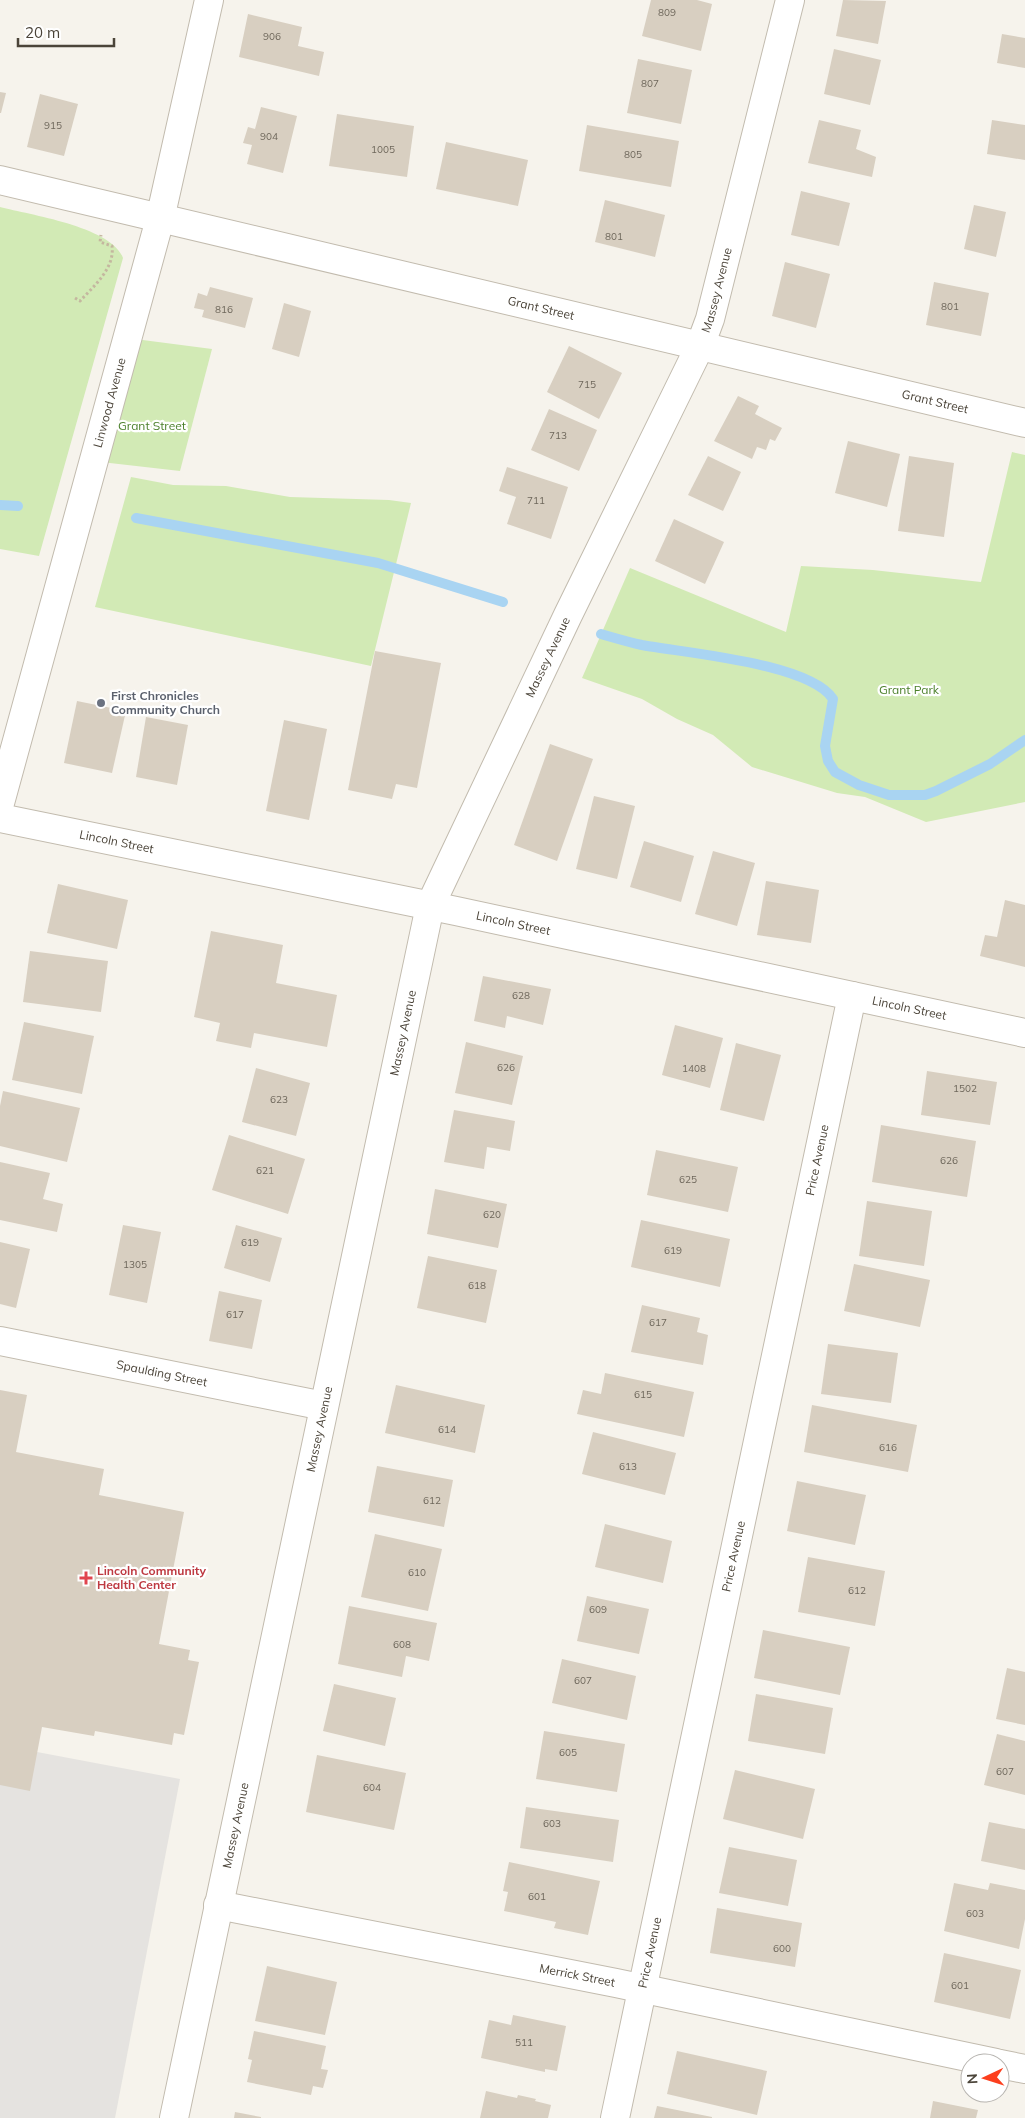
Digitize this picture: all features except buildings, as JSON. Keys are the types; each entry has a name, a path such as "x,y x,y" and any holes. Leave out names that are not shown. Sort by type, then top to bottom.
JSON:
{"street":[{"name":"Linwood Avenue","path":"0,803 160,219 209,0"},
{"name":"Massey Avenue","path":"174,2118 430,906 568,615 700,346 710,319 790,0"},
{"name":"Grant Street","path":"0,180 1025,421"},
{"name":"Lincoln Street","path":"0,818 430,906 1025,1033"},
{"name":"Price Avenue","path":"615,2118 852,996"},
{"name":"Spaulding Street","path":"0,1341 324,1406"},
{"name":"Merrick Street","path":"218,1905 642,1988 960,2055"},
{"path":"1010,2066 1025,2069"}],"path":[{"path":"75,298 80,301 102,277 111,261 112,246 100,242 101,234"}],"green space":[{"path":"0,207 50,218 87,230 104,238 116,247 123,258 39,556 0,549"},
{"name":"Grant Street","path":"135,339 212,349 180,471 101,462"},
{"name":"Grant Park","path":"1012,452 1025,455 1025,802 926,822 865,797 837,793 752,767 713,735 677,719 642,699 582,678 630,568 786,632 801,566 873,570 981,582"},
{"path":"131,477 173,485 226,486 290,497 389,500 411,503 371,666 95,607"}],"shaded area":[{"path":"0,1745 180,1779 115,2118 0,2118"}],"waterway":[{"path":"0,505 18,506"},
{"path":"136,518 378,563 503,602"},
{"path":"601,634 642,645 745,661 774,668 799,676 820,687 833,699 825,746 828,761 835,772 859,785 889,795 925,795 936,791 990,764 1025,740"}],"place":[{"name":"First Chronicles Community Church","path":"101,703"},
{"name":"Lincoln Community Health Center","path":"86,1578"}]}
